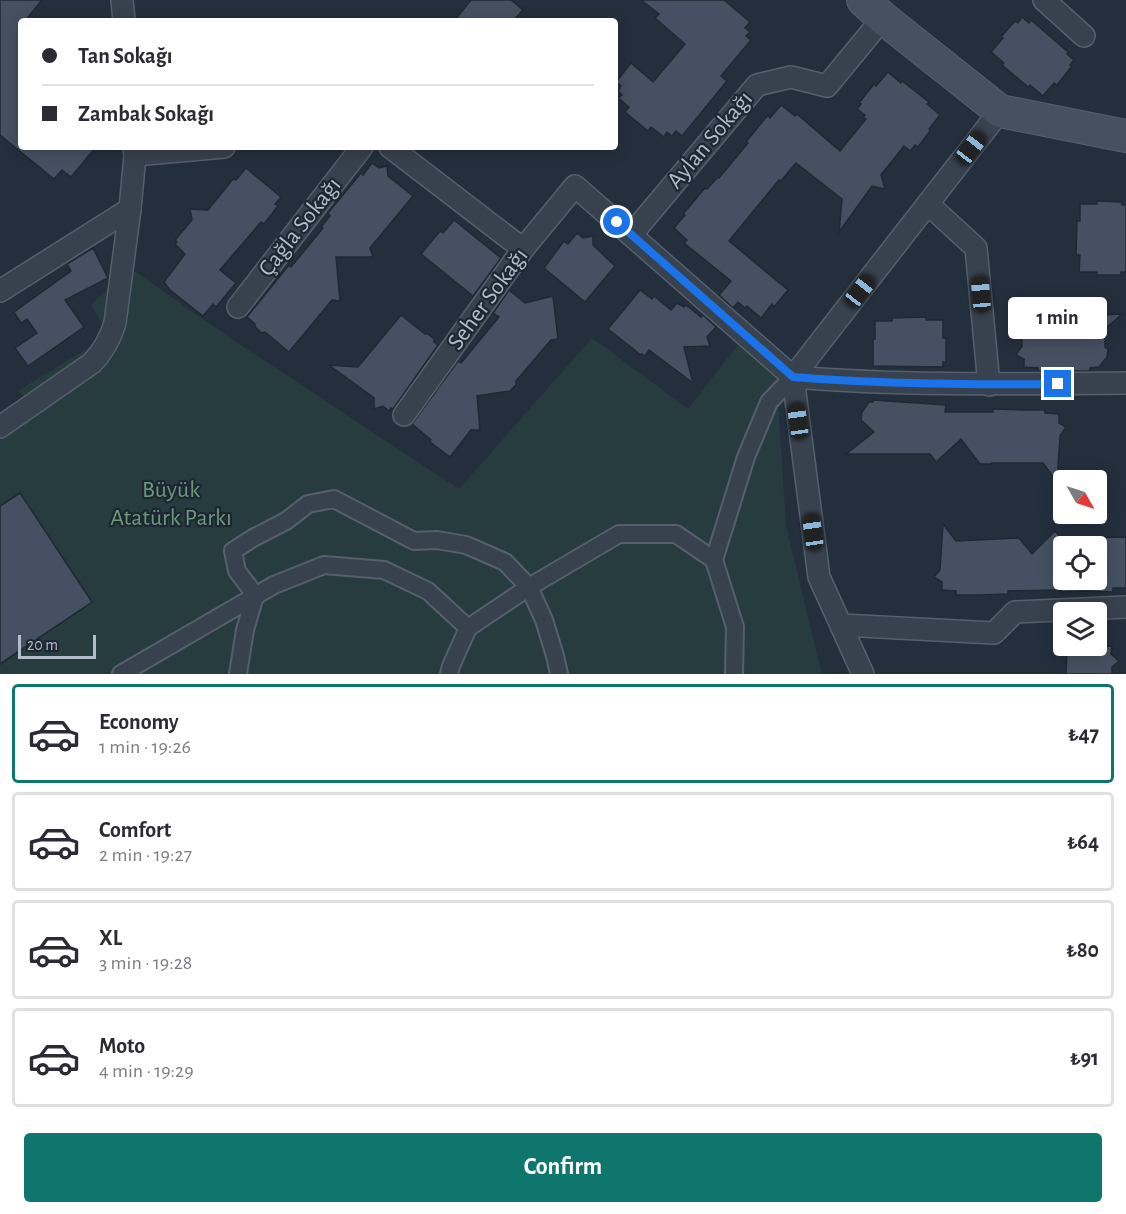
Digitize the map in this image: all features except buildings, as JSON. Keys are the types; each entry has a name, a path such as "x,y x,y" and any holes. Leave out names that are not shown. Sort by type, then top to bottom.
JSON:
{"main road":[{"path":"873,9 1000,111 1126,136"}],"street":[{"path":"122,0 124,18"},
{"path":"1044,0 1084,36"},
{"name":"Aylan Sokağı","path":"631,235 757,85 791,77 827,86 873,9"},
{"path":"734,674 735,627 714,560 747,457 769,402 793,377 1000,111"},
{"path":"0,427 93,363 110,339 115,323 130,209 134,151 156,150"},
{"name":"Çağla Sokağı","path":"238,307 360,150"},
{"path":"394,150 524,249"},
{"name":"Seher Sokağı","path":"404,415 524,249 575,186 631,235"},
{"path":"928,204 976,248 989,385"},
{"path":"0,291 130,209"},
{"path":"631,235 793,377 989,385 1126,383"},
{"path":"793,377 819,577 863,674"},
{"path":"238,674 245,630 255,596 237,571 233,551 286,520 308,504 334,500 414,541 437,540 466,545 505,562 529,587 544,620 558,674"},
{"path":"449,674 468,628 529,587 618,534 676,534 714,560"},
{"path":"121,674 274,585 324,565 384,570 428,591 468,628"},
{"path":"842,625 994,633 1015,612 1126,607"}],"green space":[{"name":"Büyük Atatürk Parkı","path":"130,268 233,340 459,489 592,338 688,409 740,342 778,376 786,526 822,674 0,674 0,422 28,400 18,391 109,335 91,305"}],"route":[{"path":"617,222 793,377 989,385 1058,384"}]}
